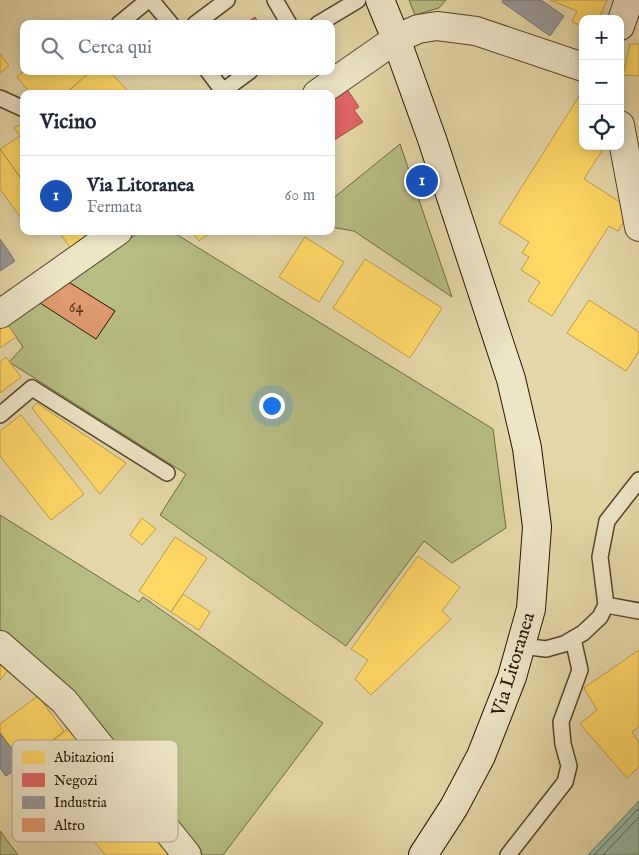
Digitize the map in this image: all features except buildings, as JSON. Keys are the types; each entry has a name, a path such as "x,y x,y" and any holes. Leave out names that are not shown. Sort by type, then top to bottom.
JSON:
{"street":[{"name":"Via Litoranea","path":"380,0 432,139 512,379 527,448 537,527 531,609 512,677 481,756 454,807 423,855"},
{"path":"624,15 629,0"},
{"path":"323,90 396,39 418,29 437,26 476,31 579,66"},
{"path":"624,146 639,227"},
{"path":"0,314 110,235"},
{"path":"0,645 64,701 95,740"},
{"path":"177,842 187,855"}],"lane":[{"path":"124,20 150,0 168,20"},
{"path":"200,20 227,0"},
{"path":"275,0 287,20"},
{"path":"325,20 358,0"},
{"path":"211,75 222,90"},
{"path":"224,90 245,75"},
{"path":"0,98 20,108"},
{"path":"0,415 32,388 167,473"},
{"path":"522,646 546,649 564,644 583,634 600,618 606,605 600,557 607,521 639,480"},
{"path":"606,605 639,611"},
{"path":"508,855 565,782 568,766 561,722 580,670 573,639"}],"green space":[{"path":"409,0 446,0 439,8 415,15"},
{"path":"400,144 452,297 354,231 335,228 335,197"},
{"path":"135,235 178,235 493,429 506,528 452,563 424,541 346,646 160,515 186,474 9,362 23,347 6,322"},
{"path":"0,515 139,602 143,597 323,723 223,855 196,855 178,835 178,740 94,740 0,634"},
{"path":"0,831 18,855 0,855"}],"water":[{"path":"639,801 639,855 588,855"}],"place":[{"name":"Via Litoranea","path":"422,181"}]}
